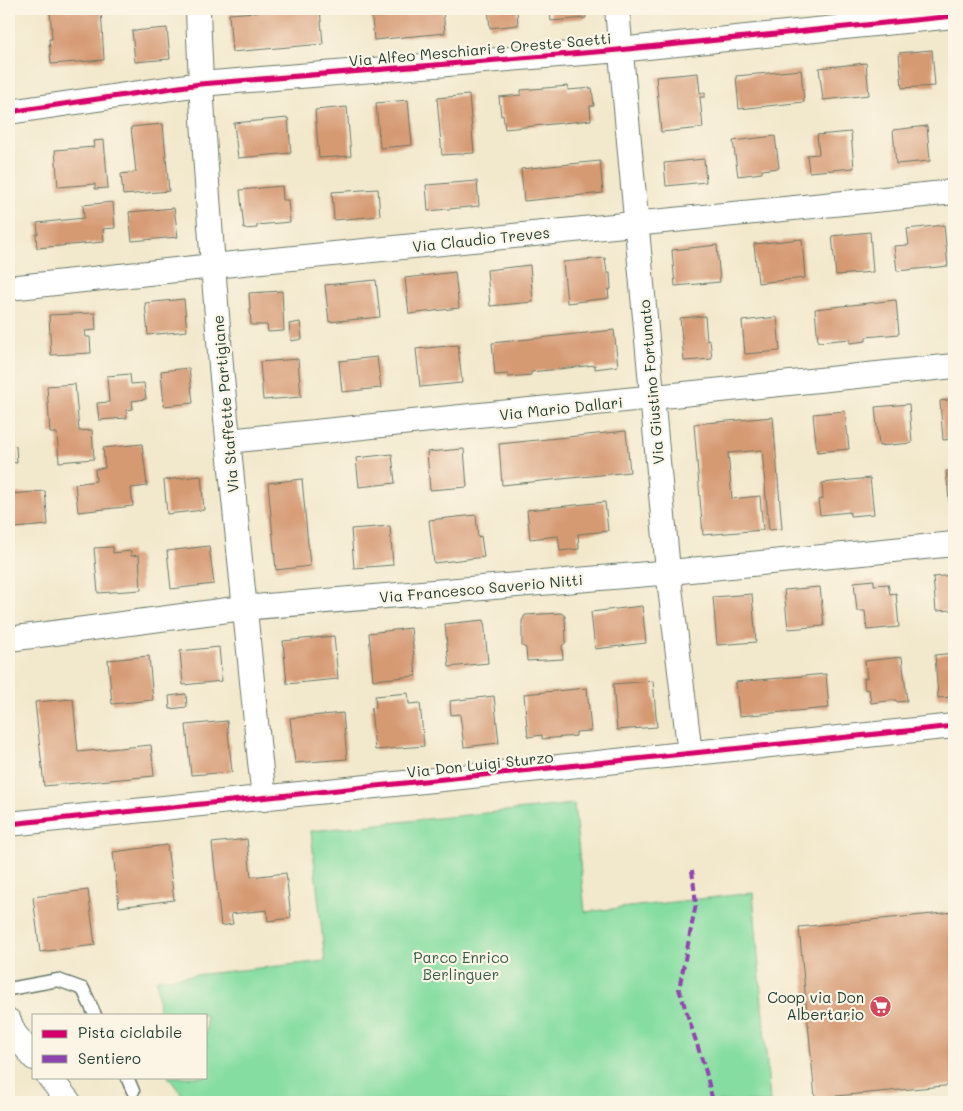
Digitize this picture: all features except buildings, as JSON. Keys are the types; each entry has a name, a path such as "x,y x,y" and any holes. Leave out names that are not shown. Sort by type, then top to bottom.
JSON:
{"street":[{"name":"Via Staffette Partigiane","path":"198,9 200,84 212,266 243,608 264,798"},
{"name":"Via Giustino Fortunato","path":"617,9 668,572 690,754"},
{"name":"Via Alfeo Meschiari e Oreste Saetti","path":"9,112 200,84 621,50 954,16"},
{"name":"Via Claudio Treves","path":"9,288 954,192"},
{"name":"Via Mario Dallari","path":"228,441 954,366"},
{"name":"Via Francesco Saverio Nitti","path":"9,639 243,608 668,572 954,544"},
{"name":"Via Don Luigi Sturzo","path":"9,824 954,726"},
{"path":"12,1027 32,1055"},
{"path":"50,1078 69,1102"}],"lane":[{"path":"9,988 58,980 83,989 96,1014"},
{"path":"127,1078 134,1091"}],"green space":[{"name":"Parco Enrico Berlinguer","path":"574,804 585,912 753,893 770,1102 188,1102 169,1078 208,1078 208,1014 159,1014 157,979 325,961 311,831"}],"marked path":[{"path":"692,870 696,904 679,989 706,1072 713,1102"}],"cycle path":[{"path":"9,112 200,84 608,51 954,16"},
{"path":"9,97 9,218"},
{"path":"9,824 954,726"}],"place":[{"name":"Coop via Don Albertario","path":"880,1006"}]}
